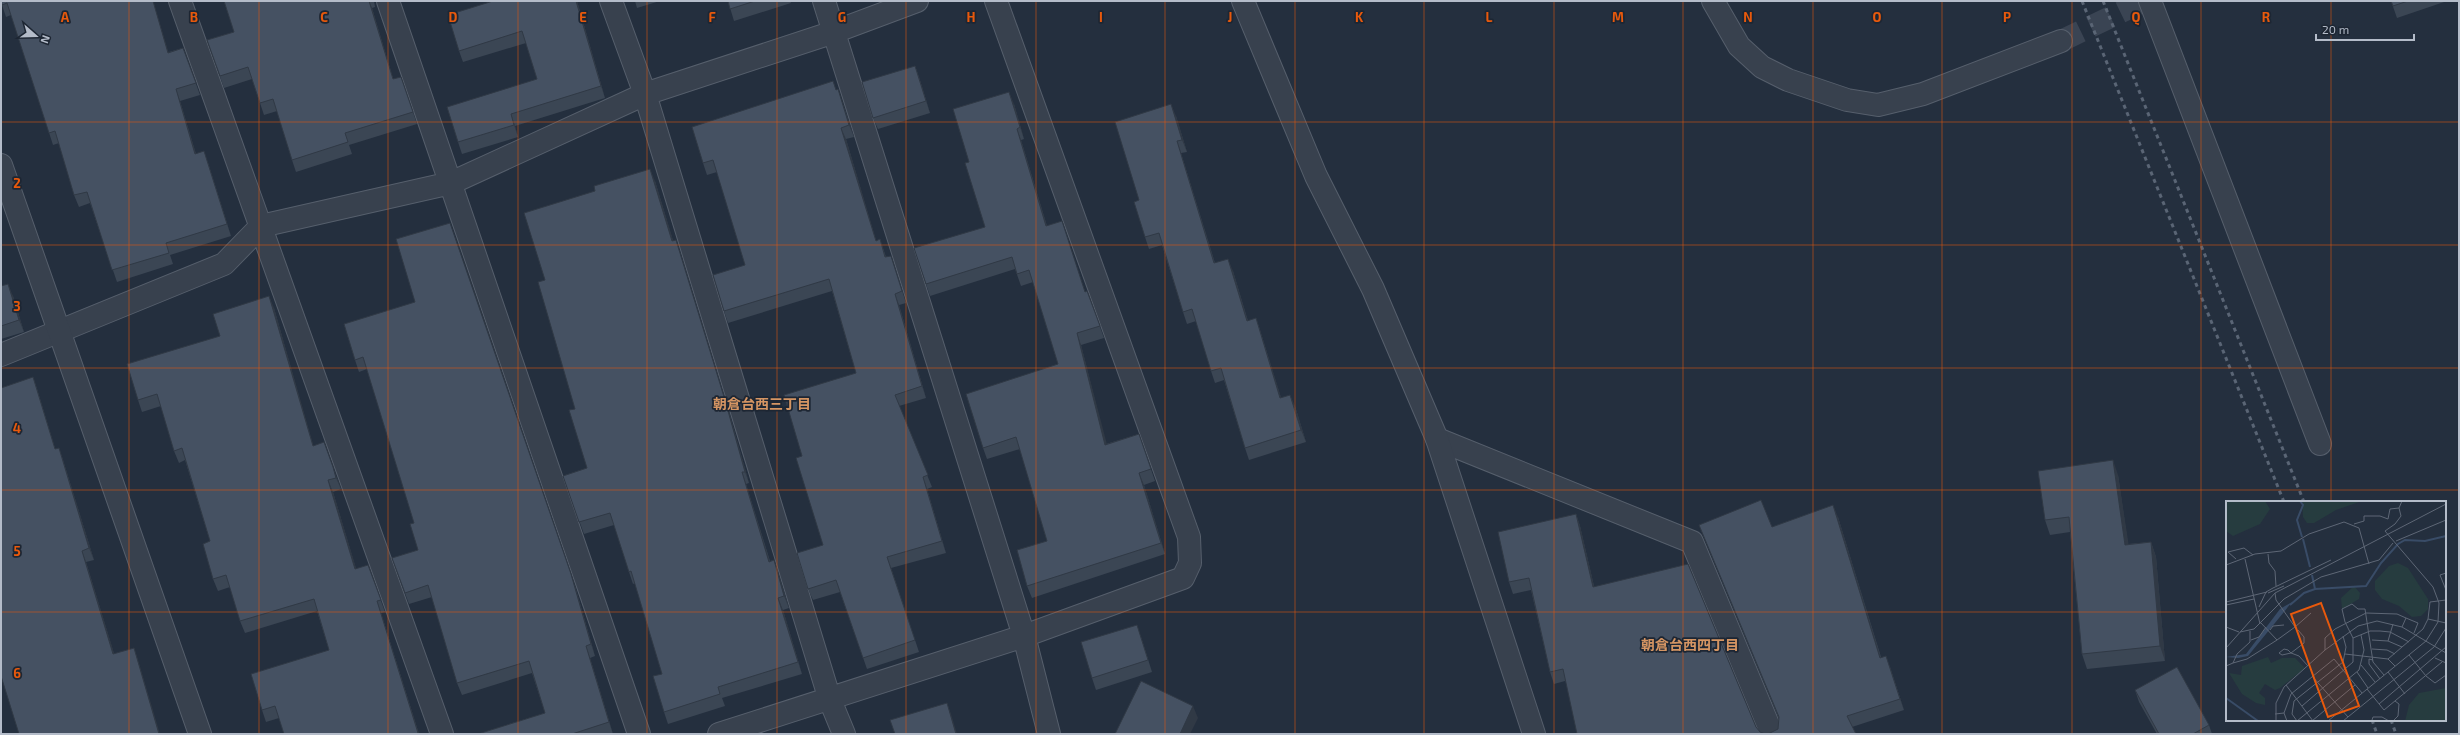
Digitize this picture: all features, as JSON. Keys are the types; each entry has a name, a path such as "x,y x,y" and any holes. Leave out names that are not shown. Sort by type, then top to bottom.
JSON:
{"street":[{"path":"180,1 442,734"},
{"path":"388,1 639,734"},
{"path":"611,1 645,94 830,700 844,734"},
{"path":"824,1 1024,636 1049,734"},
{"path":"1,355 59,330 224,264 261,226 451,183 645,94 834,32 917,1"},
{"path":"719,734 830,700 1024,636 1182,578 1190,563 1189,536 996,1"},
{"path":"1243,1 1316,176 1373,289 1437,440 1534,734"},
{"path":"1713,1 1739,46 1762,66 1788,80 1847,100 1878,105 1923,94 2061,41"},
{"path":"2150,1 2320,444"},
{"path":"1,165 200,734"},
{"path":"1437,440 1692,542 1772,734"}],"building":[{"path":"1,1 153,1 168,53 183,48 196,83 176,89 195,154 204,151 227,224 166,243 169,253 112,270 87,192 74,195 55,131 49,133 7,3 2,5"},
{"path":"224,1 369,1 393,79 401,77 413,112 345,133 348,142 292,160 273,99 260,103 248,67 220,76 207,40 234,32"},
{"path":"493,1 576,1 601,86 511,114 514,125 458,142 447,107 537,79 522,31 459,51 448,15"},
{"path":"728,1 755,1 730,9"},
{"path":"2391,1 2408,1 2393,6"},
{"path":"915,66 926,101 873,118 862,82"},
{"path":"833,81 836,90 838,89 849,125 841,128 876,241 880,239 885,257 891,256 902,291 895,294 922,386 895,395 928,475 923,477 942,541 887,557 915,640 863,658 836,580 808,589 797,553 823,545 796,458 802,456 784,395 856,373 829,279 724,311 713,275 745,265 713,160 703,163 692,127"},
{"path":"1009,92 1020,127 1017,129 1046,226 1062,221 1085,292 1087,291 1100,326 1077,333 1105,445 1139,434 1151,469 1139,473 1161,543 1027,586 1017,550 1047,541 1016,437 983,448 966,394 1058,364 1029,270 1017,274 1012,257 926,284 914,248 985,227 965,163 969,162 953,109"},
{"path":"1171,104 1182,140 1177,141 1214,263 1228,259 1247,321 1256,318 1280,398 1290,395 1301,430 1245,448 1221,368 1211,371 1192,309 1183,312 1159,233 1145,237 1134,202 1139,200 1115,122"},
{"path":"650,169 672,241 676,240 725,400 745,472 742,472 769,562 774,560 784,596 778,598 798,662 718,687 720,694 664,712 653,676 662,674 631,571 629,572 610,513 579,522 563,476 587,468 569,410 575,409 538,282 545,280 524,213 595,191 594,186"},
{"path":"450,223 571,574 591,644 586,646 609,722 572,734 478,734 545,713 529,661 457,683 428,585 405,593 392,558 418,550 410,524 414,523 363,357 355,360 344,324 415,302 396,239"},
{"path":"8,284 19,320 1,326 1,286"},
{"path":"269,296 313,446 324,442 333,467 336,478 328,480 355,569 368,565 381,600 377,601 418,733 416,734 284,734 275,706 262,710 251,674 329,650 314,599 240,621 226,575 213,579 203,544 210,541 182,448 174,451 157,394 138,400 127,364 220,336 213,314"},
{"path":"33,377 55,449 59,448 89,548 82,551 113,654 134,648 159,734 19,734 1,676 1,388"},
{"path":"2113,460 2125,545 2151,542 2160,646 2082,654 2069,517 2045,520 2038,471"},
{"path":"1761,500 1772,527 1833,505 1880,658 1886,656 1900,699 1847,716 1856,734 1768,734 1778,729 1779,717 1699,525"},
{"path":"1576,514 1593,587 1688,564 1756,727 1760,732 1765,734 1577,734 1563,669 1550,672 1529,578 1509,582 1498,532"},
{"path":"1137,625 1148,660 1092,678 1081,642"},
{"path":"2177,667 2209,725 2193,734 2159,734 2135,690"},
{"path":"1141,681 1193,706 1180,734 1115,734"},
{"path":"947,703 956,734 895,734 890,720"}],"tunnel":[{"path":"2061,41 2144,1"}],"railway":[{"path":"2082,1 2284,501"},
{"path":"2103,1 2304,501"},
{"path":"2372,721 2377,734"},
{"path":"2391,721 2396,734"}],"district":[{"name":"朝倉台西三丁目","path":"762,403"},
{"name":"朝倉台西四丁目","path":"1690,644"}]}
